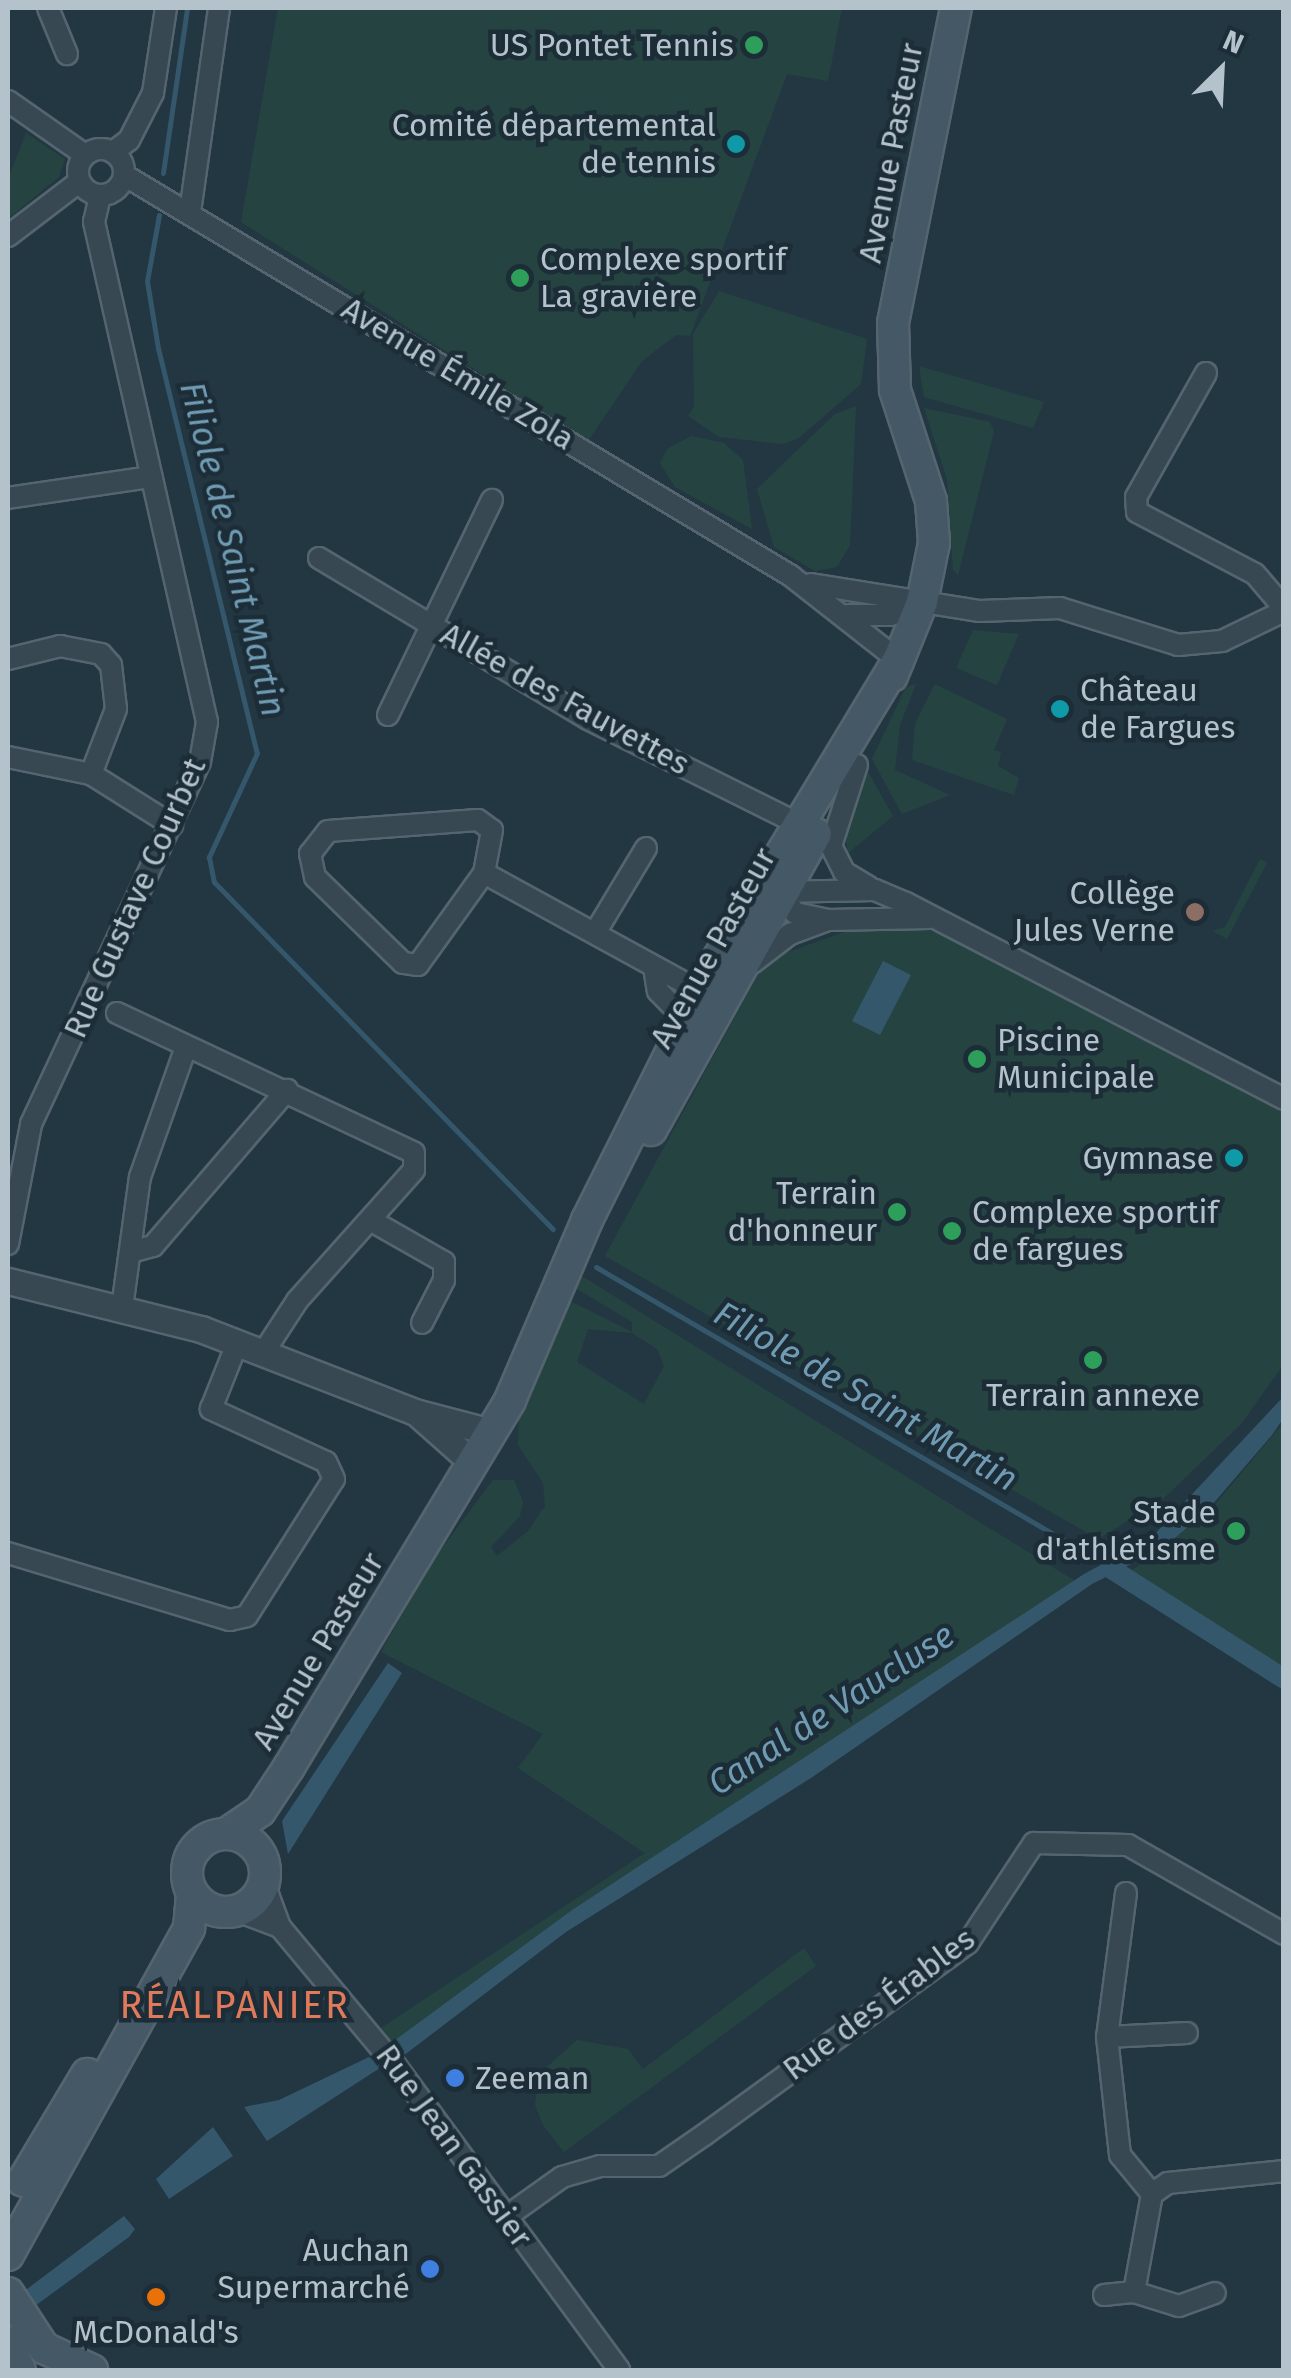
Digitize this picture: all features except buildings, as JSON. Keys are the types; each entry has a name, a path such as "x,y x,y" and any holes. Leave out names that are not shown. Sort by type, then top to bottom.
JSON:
{"main road":[{"name":"Avenue Pasteur","path":"713,1003 749,906 803,831 858,765 922,602 934,522 898,403 891,344 956,8"},
{"name":"Avenue Pasteur","path":"226,1834 260,1810 491,1432 571,1260 713,1003 780,893 803,831 898,660"},
{"name":"Avenue Pasteur","path":"258,1850 260,1810"},
{"path":"8,2255 189,1928 192,1894 187,1868 195,1849 226,1834 258,1850 265,1886 228,1911 189,1928"},
{"path":"192,1894 228,1911"},
{"path":"8,2208 131,1998 170,1960"},
{"path":"8,2293 44,2348 92,2370"},
{"path":"8,2342 20,2370"}],"street":[{"path":"48,8 67,54"},
{"path":"8,101 84,155 112,152 129,140 153,93 166,8"},
{"path":"190,212 219,8"},
{"path":"80,182 100,196 118,188 124,176 112,152"},
{"path":"8,236 80,182 84,155"},
{"name":"Avenue Émile Zola","path":"124,176 190,212 791,576 846,614 898,660"},
{"name":"Rue Gustave Courbet","path":"8,1244 12,1188 31,1124 200,762 207,722 94,222 100,196"},
{"path":"1206,373 1136,497 1137,512 1254,574 1284,610"},
{"path":"8,498 151,477"},
{"path":"388,715 492,500"},
{"name":"Allée des Fauvettes","path":"319,558 588,719 803,831"},
{"name":"Avenue Émile Zola","path":"791,576 836,592 980,610 1060,608 1178,645 1222,642 1284,610"},
{"path":"846,614 891,615 922,602"},
{"path":"8,659 60,646 92,650 111,665 116,709 90,774"},
{"path":"8,757 90,774 172,825"},
{"path":"858,765 831,846 844,872 1284,1099"},
{"path":"478,820 492,830 484,873 418,965 404,963 315,877 310,854 328,831 478,820"},
{"path":"596,933 646,848"},
{"path":"484,873 596,933 713,1003"},
{"path":"749,906 780,893 875,890"},
{"path":"780,893 795,913 828,920"},
{"path":"713,1003 767,948 828,920 873,914 936,918"},
{"path":"654,967 658,990 713,1003"},
{"path":"117,1013 288,1090 414,1153 414,1170 296,1301 265,1350"},
{"path":"122,1308 134,1251 140,1177 186,1046"},
{"path":"134,1251 153,1246 288,1090"},
{"path":"372,1221 444,1262 444,1280 422,1324"},
{"path":"8,1281 238,1341 415,1412 491,1432"},
{"path":"8,1553 230,1620 247,1616 334,1479 326,1462 211,1409 238,1341"},
{"path":"415,1412 472,1462"},
{"name":"Rue des Érables","path":"506,2216 562,2177 600,2166 660,2166 704,2135 968,1943 1034,1843 1128,1846 1284,1934"},
{"name":"Rue Jean Gassier","path":"265,1886 280,1927 344,1999 620,2370"},
{"path":"1126,1894 1107,2038 1120,2155 1152,2194"},
{"name":"Rue Jean Gassier","path":"228,1911 280,1927"},
{"path":"1107,2038 1187,2033"},
{"path":"1134,2292 1152,2194 1168,2183 1284,2171"},
{"path":"1104,2296 1134,2292 1179,2306 1214,2293"}],"green space":[{"name":"Complexe sportif La gravière","path":"278,8 842,8 828,81 787,74 690,336 676,335 642,361 588,441 241,222"},
{"path":"26,133 65,159 59,177 8,219 8,179"},
{"path":"719,291 867,339 861,384 799,438 783,444 719,437 688,416 694,407 693,334"},
{"path":"919,366 1044,402 1033,428 924,397"},
{"path":"856,406 850,545 837,567 815,571 774,547 757,489 835,414"},
{"path":"924,408 990,422 994,431 958,575 953,570 947,479"},
{"path":"691,436 724,443 743,460 752,529 675,487 660,463 667,449"},
{"path":"973,630 1019,634 997,685 956,668"},
{"path":"916,684 900,725 895,770 950,795 902,814 872,759 906,687"},
{"path":"935,684 1007,719 994,750 1001,752 998,766 1019,778 1014,795 912,760 915,724"},
{"path":"868,772 893,816 848,853 845,835"},
{"path":"1260,859 1267,863 1227,939 1213,931 1225,927"},
{"name":"Complexe sportif de fargues","path":"911,925 941,934 1283,1111 1283,1365 1241,1424 1162,1500 1098,1539 605,1256 766,960 858,927"},
{"path":"580,1275 1075,1581 572,1910 391,2043 381,2028 645,1853 518,1768 543,1734 381,1652 433,1560 493,1480 514,1480 523,1502 520,1516 491,1547 497,1556 528,1531 545,1506 543,1483 518,1445 519,1417 568,1300 632,1332 632,1322 577,1289","holes":["588,1329 632,1333 657,1349 664,1366 644,1404 577,1362"]},
{"name":"Stade d'athlétisme","path":"1283,1423 1283,1673 1127,1574 1208,1513"},
{"path":"804,1948 816,1966 564,2152 543,2125 535,2105 539,2074 577,2040 628,2049 643,2069"}],"water":[{"path":"883,961 911,975 880,1035 852,1021"},
{"path":"1283,1397 1283,1419 1272,1435 1206,1512 1163,1548 1092,1584 811,1778 566,1932 403,2056 391,2043 572,1910 1084,1574 1152,1537"},
{"path":"388,1663 402,1673 288,1854 282,1821"},
{"path":"369,2057 383,2066 267,2141 244,2107 279,2100"},
{"path":"213,2127 233,2156 169,2199 156,2179"},
{"path":"124,2216 135,2229 129,2237 35,2306 28,2300 23,2292"}],"waterway":[{"name":"Filiole de Saint Martin","path":"163,173 187,8"},
{"name":"Filiole de Saint Martin","path":"159,215 147,281 158,348 257,753 209,857 214,882 553,1229"},
{"name":"Filiole de Saint Martin","path":"596,1267 1108,1566"},
{"path":"1110,1568 1284,1679"}],"place":[{"name":"US Pontet Tennis","path":"754,45"},
{"name":"Comité départemental de tennis","path":"736,144"},
{"name":"Complexe sportif La gravière","path":"520,278"},
{"name":"Château de Fargues","path":"1060,709"},
{"name":"Collège Jules Verne","path":"1195,912"},
{"name":"Piscine Municipale","path":"977,1059"},
{"name":"Gymnase","path":"1234,1158"},
{"name":"Terrain d'honneur","path":"897,1212"},
{"name":"Complexe sportif de fargues","path":"952,1231"},
{"name":"Terrain annexe","path":"1093,1360"},
{"name":"Stade d'athlétisme","path":"1236,1531"},
{"name":"Zeeman","path":"455,2078"},
{"name":"Auchan Supermarché","path":"430,2269"},
{"name":"McDonald's","path":"156,2297"}],"district":[{"name":"RÉALPANIER","path":"235,2006"}],"water label":[{"name":"Canal de Vaucluse","path":"831,1709"}]}
